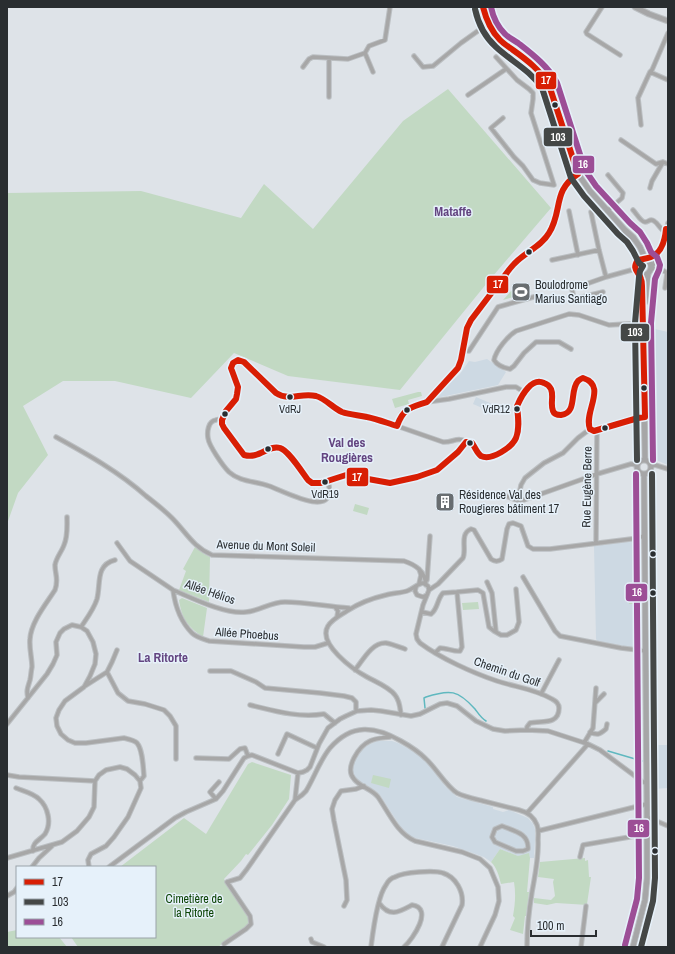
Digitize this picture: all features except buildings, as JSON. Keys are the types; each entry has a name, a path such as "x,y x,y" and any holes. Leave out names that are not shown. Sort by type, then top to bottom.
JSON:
{"main road":[{"path":"484,7 484,13 494,32 501,41 536,68 546,79 578,174 607,211 633,237 646,259 650,261 652,268 648,274 643,323"},
{"path":"484,7 507,46"},
{"path":"635,7 668,21"},
{"path":"624,229 637,257 635,269 640,274 642,286 645,460"},
{"path":"637,261 639,259 646,259"},
{"path":"640,274 648,274"},
{"path":"644,474 639,472 637,465 640,461 645,460"},
{"path":"644,474 649,472 651,468 649,462 645,460"},
{"path":"633,947 646,899 647,783 644,474"}],"street":[{"path":"303,67 309,59 313,57 348,59 365,53 369,46 385,40 390,7"},
{"path":"602,7 586,32 620,55"},
{"path":"414,56 423,67 433,66 489,23"},
{"path":"641,125 638,98 668,33"},
{"path":"365,53 373,72"},
{"path":"496,57 517,80 530,89 533,93 534,99 531,112 554,185"},
{"path":"329,58 329,97"},
{"path":"468,95 506,68"},
{"path":"650,72 668,80"},
{"path":"503,118 491,128 523,166 532,180 540,184 554,185 563,188"},
{"path":"621,140 656,164 663,162 668,164"},
{"path":"650,188 652,181 663,162"},
{"path":"427,402 458,368 461,360 465,334 471,320 514,264 520,258 540,245 552,230 556,220 560,195 563,188 570,179 578,174"},
{"path":"607,211 622,198 623,194 608,175"},
{"path":"633,210 643,221 655,221 663,232 667,230"},
{"path":"569,211 578,255"},
{"path":"591,212 606,277"},
{"path":"665,288 667,274 664,271 652,268 663,244 668,223"},
{"path":"552,260 599,250"},
{"path":"646,259 654,257 659,251"},
{"path":"602,292 574,299 572,289 635,269"},
{"path":"463,350 469,351 498,307 537,296"},
{"path":"571,350 559,342 536,342 510,369 496,363 494,360 495,355 511,334 516,331 569,314 579,315 609,325 643,323"},
{"path":"466,442 458,452 440,467 432,472 417,477 390,483 346,475 317,484 312,484 282,448 272,448 256,455 245,456 224,428 222,420 226,411 237,396 238,390 238,385 231,367 233,363 237,361 240,360 244,362 282,397 316,396 325,400 345,414 367,417 443,442 449,443 459,439 472,443 478,453 484,456 497,454 515,441 518,421 517,405 524,392 534,383 541,382 549,386 552,392 553,411 556,415 562,415 567,413 571,408 577,382 582,378 588,379 595,390 595,396 588,422 590,429"},
{"path":"396,426 406,409 427,402 506,387 516,387 524,392"},
{"path":"590,429 594,431 645,417"},
{"path":"222,420 215,420 211,423 208,428 208,437 222,464 228,471 236,476 249,481 272,486 303,500 318,502 324,501 330,492 328,481"},
{"path":"518,500 521,485 525,478 544,463 563,454 578,438 590,429"},
{"name":"Rue Eugène Berre","path":"596,543 597,430"},
{"name":"Avenue du Mont Soleil","path":"56,437 127,480 172,518 196,545 212,555 404,561 413,564 418,568"},
{"path":"506,496 518,500 524,500 597,474 631,464 637,465"},
{"path":"651,466 655,465 668,469"},
{"path":"28,698 27,692 32,666 30,633 33,624 55,590 57,584 55,565 67,537 67,517"},
{"path":"406,592 425,597 463,558 465,555 465,533 467,530 471,529 474,530 491,559 494,561 502,559 507,529 510,524 513,523 521,526 528,546 533,549 550,549 639,538 645,535"},
{"path":"426,585 430,536"},
{"path":"117,543 130,561 173,590"},
{"path":"81,627 92,611 97,599 100,574 108,562 115,560"},
{"path":"418,568 423,572 429,592"},
{"path":"418,568 421,575 415,591 423,605"},
{"path":"523,577 555,631 560,636 646,651"},
{"path":"487,582 492,593 496,632"},
{"path":"401,715 400,704 392,691 355,670 342,659 328,643 326,635 327,626 350,608 366,601 385,595 406,592 423,583 426,585"},
{"path":"422,612 431,614 434,612 440,596 443,593 478,590 483,593 489,627 496,632 507,635 516,630 519,622 516,589"},
{"name":"Allée Hélios","path":"173,590 225,610 238,612 246,612 284,602 350,608"},
{"name":"Allée Phoebus","path":"173,590 174,599 182,619 192,633 208,641 304,647 315,647 328,643"},
{"name":"Chemin du Golf","path":"429,592 423,605 416,634 416,637 420,643 445,658 493,679 552,698 557,703 559,710 556,717 551,721 530,723 527,730"},
{"path":"436,653 440,648 460,651 462,647 457,592"},
{"path":"335,607 338,611 337,617"},
{"path":"7,724 47,674 53,664 56,655 56,642 64,628 72,626 81,627 87,631 93,642 96,654 95,664 84,686"},
{"path":"355,670 370,651 377,645 386,643 405,649"},
{"path":"117,650 106,672 84,686 65,701 58,710 56,726 61,734 68,740 75,743 124,738 136,743 141,751 144,776 140,781"},
{"path":"541,694 559,660"},
{"path":"210,671 231,671 256,682 265,688 320,692 352,698 356,702 357,711"},
{"path":"106,672 118,693 128,700 164,710 170,716 176,726 176,759"},
{"path":"527,813 586,743 593,728 596,688"},
{"path":"595,703 604,694"},
{"path":"110,866 175,818 216,799 224,791 244,758 248,756 252,755 298,773 307,770 310,767 317,748 328,728 346,716 357,711 371,710 415,716 440,704 451,703 461,708 481,724 493,729 505,731 548,731 586,743 600,750 643,782 647,783"},
{"path":"250,705 303,716 324,714 335,723"},
{"path":"590,732 600,734 606,729 607,724"},
{"path":"224,944 246,929 250,924 250,916 227,882 240,878 247,869 295,800 306,791 330,748 346,734 369,729 391,736 424,756 457,792 470,798 519,810 527,813 535,820 538,832 538,860 532,892 527,947"},
{"path":"278,754 287,734 317,748"},
{"path":"391,736 377,738 360,748 354,758 350,771 351,776 378,797 401,832 410,839 462,852 480,859 490,868 498,887 499,901 496,915 480,947"},
{"path":"196,758 228,759 240,749 245,748 248,756"},
{"path":"7,858 62,842 77,831 89,817 94,807 95,781 99,775 106,770 120,767 127,769 140,781 141,788 128,817 106,846 91,854 88,860 89,866"},
{"path":"295,800 298,773"},
{"path":"7,775 95,781"},
{"path":"216,799 210,792 219,782"},
{"path":"344,906 347,900 346,880 332,809 335,800 341,791 356,789 364,786"},
{"path":"16,788 39,799 46,808 48,815 48,826 46,832 41,839 35,842 33,851"},
{"path":"538,832 647,804"},
{"path":"647,817 668,826"},
{"path":"502,826 523,835 528,842 528,849 516,851 495,842 492,837 495,828 502,826"},
{"path":"580,857 582,845 647,834"},
{"path":"33,866 54,844"},
{"path":"365,947 371,946 379,903 384,888 390,880 402,874 434,871 443,873 450,877 460,890 463,898 462,905 442,947"},
{"path":"7,896 16,889"},
{"path":"379,903 385,910 392,913 402,911 412,905 418,906 421,910 422,914 420,923 404,947"},
{"path":"581,947 586,906"},
{"path":"311,939 312,942 324,947"}],"shaded area":[{"path":"646,327 668,332 668,465 649,457"},
{"path":"487,359 506,372 498,385 436,398 436,395 460,374 469,361 475,362"},
{"path":"476,397 506,410 504,414 495,411 494,413 473,404"},
{"path":"640,540 641,649 598,642 596,639 594,546"},
{"path":"377,741 392,741 418,754 429,764 445,786 457,797 493,807 493,809 503,812 509,810 528,818 535,829 534,858 530,858 529,854 518,856 500,849 491,862 484,857 453,846 411,837 400,826 380,795 356,779 352,773 354,763 359,754 368,745"},
{"path":"652,745 668,745 668,788 653,789"}],"green space":[{"path":"448,89 551,208 487,283 400,390 288,376 234,353 191,398 115,381 63,381 23,406 48,455 18,493 7,524 7,193 141,191 241,218 264,184 313,229 403,121"},
{"name":"Boulodrome Marius Santiago","path":"525,285 531,292 503,300 511,291"},
{"path":"421,392 422,396 408,400 409,404 395,408 392,399"},
{"path":"355,504 369,508 367,515 353,511"},
{"path":"195,547 210,557 209,602 179,590 186,571 183,569"},
{"path":"628,584 640,584 641,604 629,604"},
{"path":"182,598 207,608 203,637 186,622 179,600"},
{"path":"478,602 479,609 463,610 462,603"},
{"name":"Cimetière de la Ritorte","path":"252,762 291,775 289,799 272,825 248,855 246,854 224,879 248,917 249,923 218,947 78,947 72,938 156,938 156,866 121,866 184,818 206,834 248,764"},
{"path":"373,775 391,779 389,788 371,783"},
{"path":"500,849 518,856 529,853 530,858 527,892 529,892 523,934 510,930 515,918 513,916 515,899 514,882 501,884 499,875 491,862"},
{"path":"585,858 585,861 588,860 589,877 591,877 588,905 556,903 547,905 534,903 534,898 551,900 555,896 554,879 538,877 540,862"},
{"path":"16,930 16,938 60,938 67,947 7,947 7,932"}],"waterway":[{"path":"425,708 424,698 434,694 448,692 453,693 464,698 486,721"},
{"path":"608,751 642,761"}],"transit line":[{"name":"17","path":"483,7 489,25 494,33 503,43 533,66 549,85 578,174"},
{"name":"16","path":"491,7 496,22 502,31 534,56 557,83 585,170 596,186 640,232 651,252 657,257 660,265 655,279 651,323 653,460"},
{"name":"103","path":"475,9 482,30 488,39 532,76 542,88 571,178 584,196 627,242 639,263 643,266 639,277 635,323 637,460"},
{"name":"17","path":"427,402 458,368 467,328 471,320 512,266 546,238 556,217 564,187 578,174"},
{"name":"17","path":"645,417 642,281 635,266 638,260 646,259 658,252 664,242 666,229"},
{"name":"17","path":"222,420 226,411 236,399 238,387 231,368 233,363 238,360 244,362 281,396 316,396 342,412 371,418 397,426 399,420 405,412 416,405 427,402"},
{"name":"17","path":"222,420 224,428 244,455 250,456 272,448 280,448 291,457 308,480 312,483 321,483 346,475 390,483 417,477 437,470 458,452 466,442 472,443 481,456 491,457 496,455 514,442 518,426 517,406 522,396 535,382 544,383 550,387 552,392 553,411 554,413 561,415 570,410 575,385 578,381 583,378 590,382 594,387 593,400 589,415 590,429"},
{"name":"17","path":"590,429 594,431 645,417"},
{"name":"16","path":"625,945 637,899 639,878 636,474"},
{"name":"103","path":"641,947 653,901 655,878 652,474"}],"place":[{"name":"Boulodrome Marius Santiago","path":"521,292"},
{"name":"VdRJ","path":"290,397"},
{"name":"VdR12","path":"517,409"},
{"name":"VdR19","path":"325,482"},
{"name":"Résidence Val des Rougieres bâtiment 17","path":"445,502"}],"district":[{"name":"Mataffe","path":"453,211"},
{"name":"Val des Rougières","path":"347,450"},
{"name":"La Ritorte","path":"163,657"}]}
